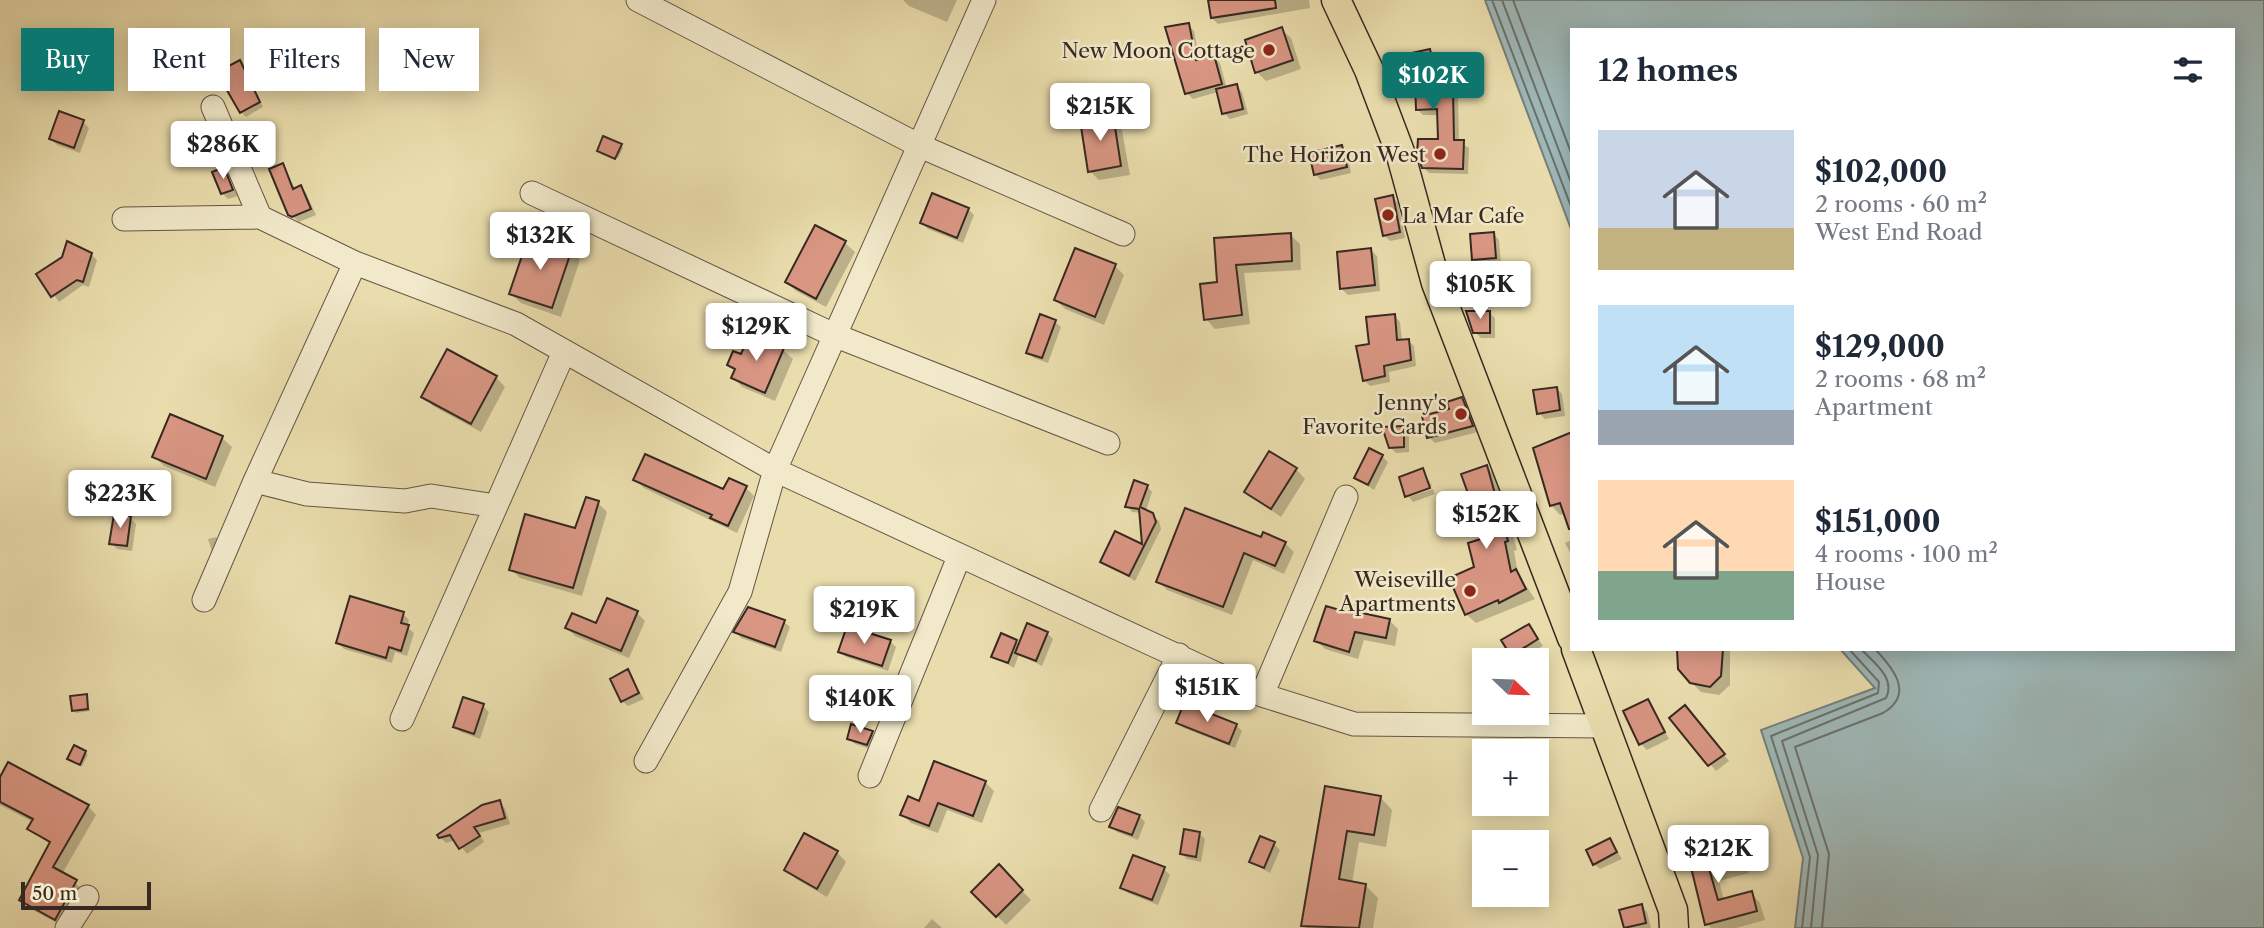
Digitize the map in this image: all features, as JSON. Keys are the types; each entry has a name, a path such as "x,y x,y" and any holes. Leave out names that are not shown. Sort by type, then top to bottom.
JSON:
{"main road":[{"path":"1336,0 1369,70 1395,141 1436,283 1570,633"},
{"path":"1577,651 1673,910 1674,928"}],"street":[{"path":"638,0 920,146 1122,234"},
{"path":"646,761 740,592 775,471 984,0"},
{"path":"213,107 260,217"},
{"path":"532,193 834,335 1108,443"},
{"path":"124,219 260,217 355,262 516,324 775,471 1262,695 1354,724 1603,726"},
{"path":"204,600 355,262"},
{"path":"401,719 564,352"},
{"path":"255,481 307,494 405,501 431,496 496,506"},
{"path":"1262,695 1346,497"},
{"path":"870,776 959,557"},
{"path":"1101,810 1179,655"},
{"path":"67,928 87,897"}],"water":[{"path":"1485,0 2264,0 2264,928 1795,928 1803,858 1761,730 1875,688 1842,651 2235,651 2235,28 1570,28 1570,226"}],"building":[{"path":"1208,0 1275,0 1276,8 1211,18"},
{"path":"1189,23 1196,60 1214,55 1222,84 1185,94 1165,27"},
{"name":"New Moon Cottage","path":"1282,27 1293,60 1255,73 1245,40"},
{"path":"1430,49 1439,89 1453,88 1454,140 1464,140 1463,169 1422,168 1417,153 1418,139 1438,139 1437,109 1416,110 1415,81 1404,84 1398,56"},
{"path":"240,60 244,68 244,91 255,91 260,102 240,113 227,91 230,91 230,65"},
{"path":"1237,84 1243,109 1222,114 1216,89"},
{"path":"59,111 84,120 74,148 49,139"},
{"path":"1113,114 1121,166 1088,172 1080,120"},
{"path":"603,136 622,144 615,159 597,151"},
{"path":"1342,145 1347,167 1314,175 1309,153"},
{"path":"283,163 293,189 301,185 311,209 292,217 288,215 269,169"},
{"path":"224,167 233,190 221,194 212,172"},
{"path":"932,193 969,208 957,238 920,223"},
{"name":"La Mar Cafe","path":"1393,195 1400,232 1383,236 1375,199"},
{"path":"815,225 846,241 816,299 785,282"},
{"path":"1494,232 1496,258 1472,260 1470,234"},
{"path":"1291,233 1292,261 1236,265 1242,315 1204,320 1200,284 1217,282 1214,238"},
{"path":"529,235 572,249 552,308 509,294"},
{"path":"67,241 92,253 83,282 77,280 51,297 36,274 62,257"},
{"path":"1075,248 1116,264 1095,317 1054,300"},
{"path":"1371,248 1375,285 1340,289 1337,252"},
{"path":"1466,311 1490,311 1490,333 1473,333"},
{"path":"1040,314 1056,320 1042,358 1026,353"},
{"path":"1395,314 1397,340 1409,339 1411,360 1384,366 1385,376 1363,381 1356,346 1369,344 1366,317"},
{"path":"750,334 784,348 765,393 731,378 735,369 727,365 733,351 741,354"},
{"path":"447,349 497,376 471,424 421,397"},
{"path":"1557,387 1560,410 1537,414 1533,390"},
{"path":"1462,397 1473,426 1427,438 1422,416 1449,409 1447,402"},
{"path":"170,414 223,436 206,479 152,457"},
{"path":"1404,426 1404,447 1389,448 1382,427"},
{"path":"1570,433 1570,529 1560,503 1550,506 1533,448"},
{"path":"1369,448 1383,455 1368,485 1354,478"},
{"path":"1269,451 1297,468 1271,509 1244,492"},
{"path":"645,454 723,489 729,478 747,486 728,526 710,518 712,515 633,480"},
{"path":"1487,465 1508,541 1505,542 1511,572 1516,569 1526,589 1499,603 1498,600 1465,615 1449,578 1474,567 1468,543 1484,538 1461,474"},
{"path":"1423,468 1430,488 1405,497 1399,477"},
{"path":"1134,480 1148,485 1140,507 1153,513 1156,522 1129,576 1100,562 1115,531 1142,544 1139,509 1125,507"},
{"path":"586,497 599,501 573,588 509,570 525,514 575,528"},
{"path":"1185,508 1261,537 1263,532 1286,542 1275,566 1244,553 1223,607 1156,582"},
{"path":"114,514 131,516 127,546 109,544"},
{"path":"350,596 404,612 401,623 409,625 401,651 389,647 386,658 336,643"},
{"path":"607,598 638,611 621,651 565,628 572,613 596,623"},
{"path":"1346,603 1363,608 1362,613 1390,619 1386,638 1355,632 1349,652 1314,641 1326,606 1343,611"},
{"path":"748,607 785,620 775,647 733,632"},
{"path":"1027,623 1048,632 1036,661 1015,653"},
{"path":"1529,624 1538,639 1524,648 1506,648 1501,640"},
{"path":"847,626 891,640 882,666 838,652"},
{"path":"1001,633 1017,640 1008,663 991,657"},
{"path":"1677,651 1723,651 1721,676 1710,687 1690,683 1678,669"},
{"path":"628,669 639,693 621,702 610,679"},
{"path":"87,694 88,709 72,711 70,696"},
{"path":"463,697 484,704 474,734 453,727"},
{"path":"1648,699 1665,732 1639,745 1623,711"},
{"path":"1184,703 1237,724 1229,744 1176,723"},
{"path":"1685,705 1725,754 1708,766 1669,718"},
{"path":"851,724 873,731 867,745 847,739"},
{"path":"74,745 86,751 80,765 67,759"},
{"path":"934,761 986,781 973,816 938,803 929,826 900,815 908,796 919,801"},
{"path":"8,762 89,805 53,867 77,880 55,920 19,900 50,842 27,829 33,819 0,802 0,777"},
{"path":"1325,786 1381,796 1374,835 1347,831 1339,879 1366,884 1359,928 1301,926"},
{"path":"500,800 505,818 474,827 480,836 459,849 450,835 439,838 437,835 482,805"},
{"path":"1118,807 1140,815 1132,835 1109,827"},
{"path":"1184,829 1200,832 1196,857 1180,854"},
{"path":"804,833 838,851 817,889 784,870"},
{"path":"1260,836 1275,842 1264,868 1249,862"},
{"path":"1610,838 1617,852 1593,865 1586,850"},
{"path":"1736,843 1741,864 1710,872 1718,900 1752,891 1757,911 1705,925 1688,855"},
{"path":"1133,855 1165,867 1152,900 1120,888"},
{"path":"999,864 1023,890 996,917 971,892"},
{"path":"1642,904 1646,923 1624,928 1619,910"}],"place":[{"name":"New Moon Cottage","path":"1269,50"},
{"name":"The Horizon West","path":"1440,154"},
{"name":"La Mar Cafe","path":"1388,215"},
{"name":"Jenny's Favorite Cards","path":"1461,414"},
{"name":"Weiseville Apartments","path":"1470,591"}]}
